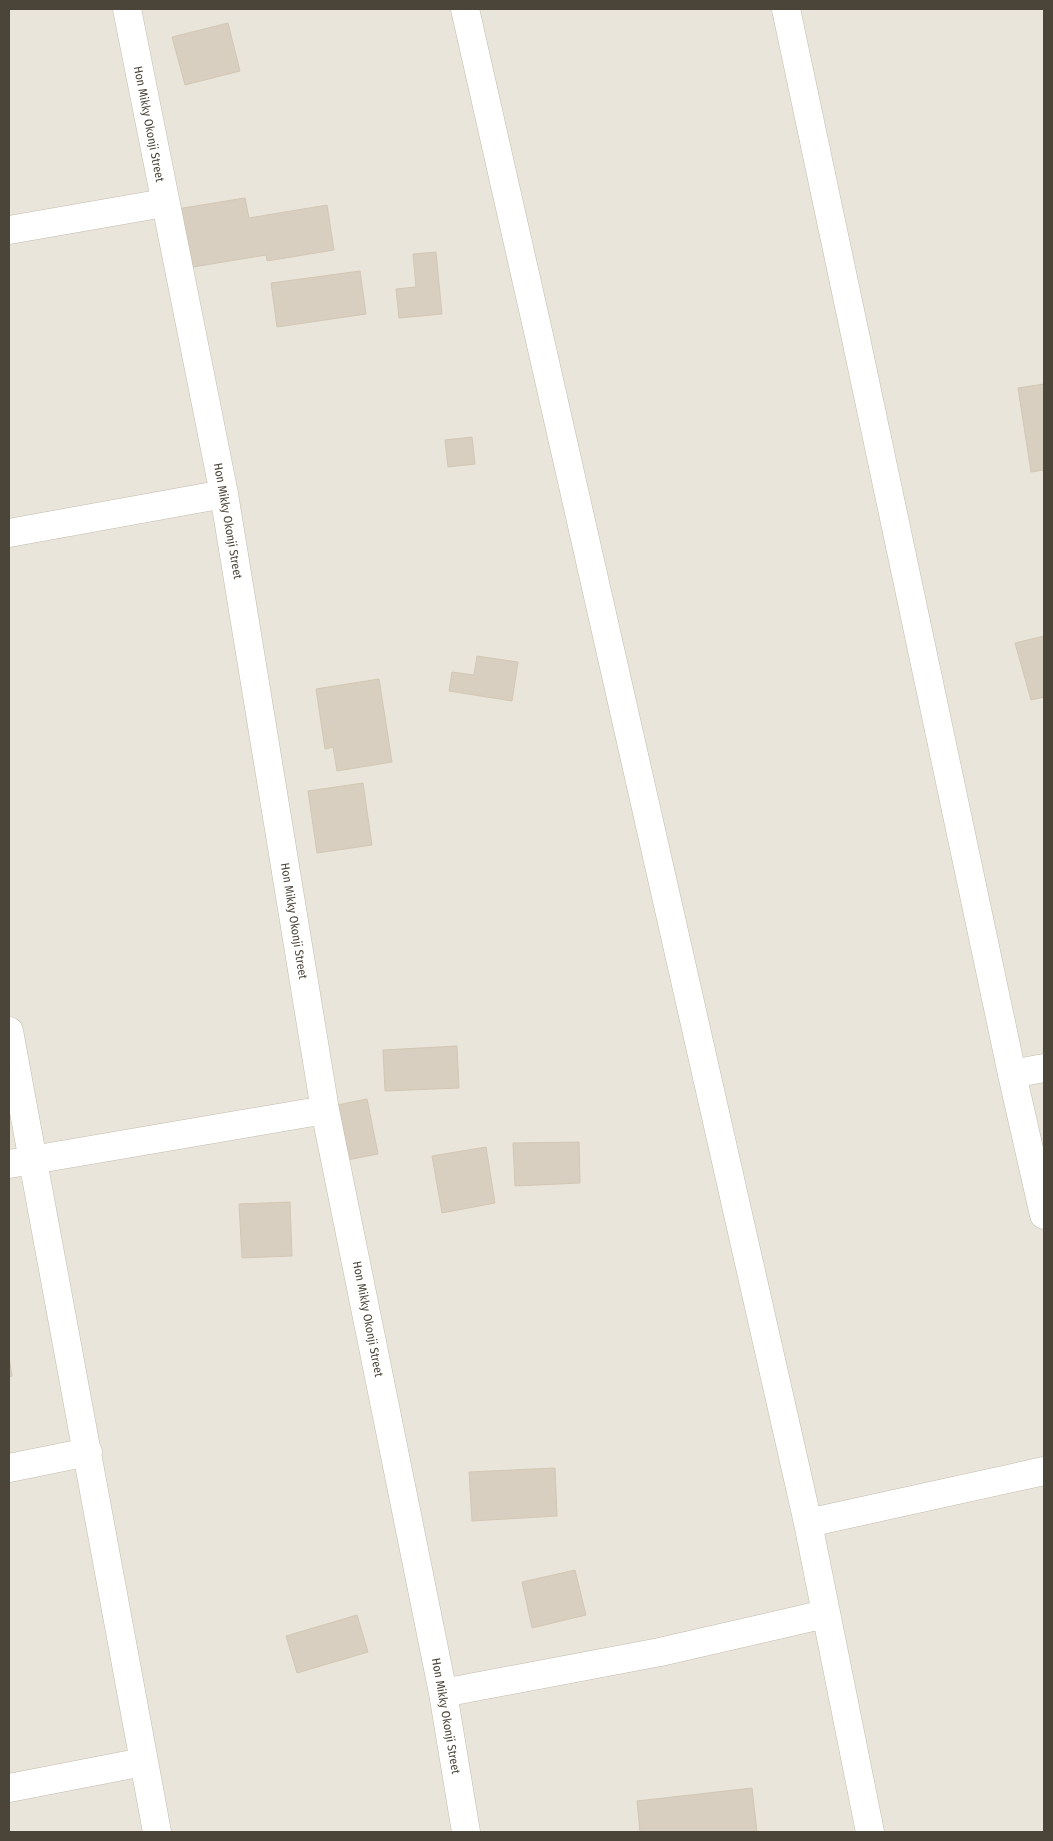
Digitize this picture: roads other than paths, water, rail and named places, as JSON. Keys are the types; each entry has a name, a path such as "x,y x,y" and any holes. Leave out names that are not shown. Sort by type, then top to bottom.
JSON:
{"street":[{"name":"Hon Mikky Okonji Street","path":"127,9 164,203 224,494 326,1110 443,1693 466,1832"},
{"path":"464,9 808,1523 870,1832"},
{"path":"786,9 1012,1074 1044,1215"},
{"path":"9,230 164,203"},
{"path":"9,533 224,494"},
{"path":"9,1031 21,1162 88,1452 157,1832"},
{"path":"1012,1074 1044,1068"},
{"path":"21,1162 326,1110"},
{"path":"9,1468 88,1452"},
{"path":"808,1523 1044,1471"},
{"path":"443,1693 660,1652 825,1614"},
{"path":"9,1788 143,1762"}]}
